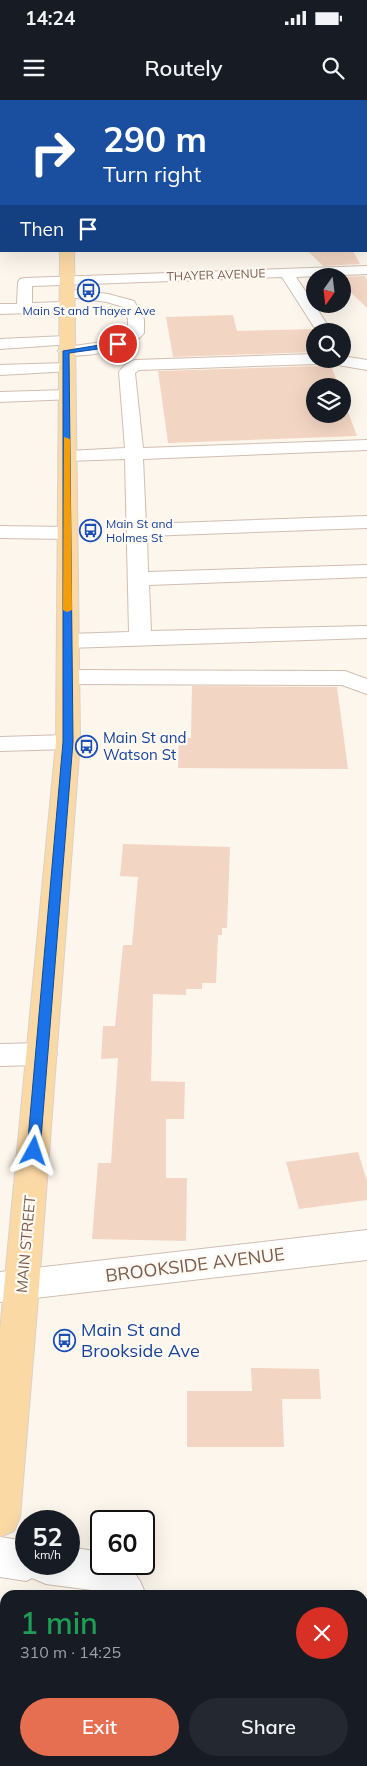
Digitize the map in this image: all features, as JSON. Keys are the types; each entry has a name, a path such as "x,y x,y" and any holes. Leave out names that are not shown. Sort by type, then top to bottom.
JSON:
{"main road":[{"name":"MAIN STREET","path":"0,1517 11,1286 42,1054 68,742 67,252"}],"street":[{"name":"THAYER AVENUE","path":"66,294 286,273 364,274"},
{"path":"286,273 318,323"},
{"path":"0,397 130,339 136,333 136,320 130,304 108,298 66,294 25,282 24,308"},
{"path":"0,309 24,308 66,294"},
{"path":"0,344 67,368"},
{"path":"140,638 134,453 127,372 135,365 306,359"},
{"path":"351,362 367,365"},
{"path":"0,370 67,368"},
{"path":"0,387 67,368"},
{"path":"66,456 367,445"},
{"path":"136,530 367,522"},
{"path":"0,532 67,533"},
{"path":"138,579 367,571"},
{"path":"68,641 367,632"},
{"path":"68,677 345,678 367,687"},
{"path":"0,744 68,742"},
{"path":"0,1055 42,1054"},
{"name":"BROOKSIDE AVENUE","path":"11,1286 367,1245"},
{"path":"0,1557 15,1559"},
{"path":"80,1569 110,1573 122,1590"}],"building":[{"path":"309,252 354,252 360,264 323,266"},
{"path":"365,276 367,280 367,308 351,293 351,277"},
{"path":"233,315 237,331 306,329 306,352 173,357 166,317"},
{"path":"306,366 306,368 332,368 336,378 306,378 306,423 351,423 351,420 357,436 168,443 158,371"},
{"path":"192,686 337,687 348,769 178,768 179,737 191,738"},
{"path":"123,844 230,847 227,928 222,928 222,935 218,935 216,983 202,983 202,989 186,989 186,995 153,994 151,1081 185,1082 184,1119 166,1119 166,1178 187,1178 186,1241 92,1239 98,1163 111,1163 118,1058 101,1059 103,1026 115,1026 123,945 132,945 138,877 120,876"},
{"path":"358,1152 367,1181 367,1200 299,1209 286,1162"},
{"path":"251,1368 319,1369 321,1399 282,1399 284,1447 187,1447 187,1391 252,1391"}],"slow traffic":[{"path":"67,439 67,610"}],"place":[{"name":"Main St and Thayer Ave","path":"89,290"},
{"name":"Main St and Holmes St","path":"90,531"},
{"name":"Main St and Watson St","path":"87,747"},
{"name":"Main St and Brookside Ave","path":"65,1340"}],"route":[{"path":"34,1151 68,742 66,351 118,344"}]}
